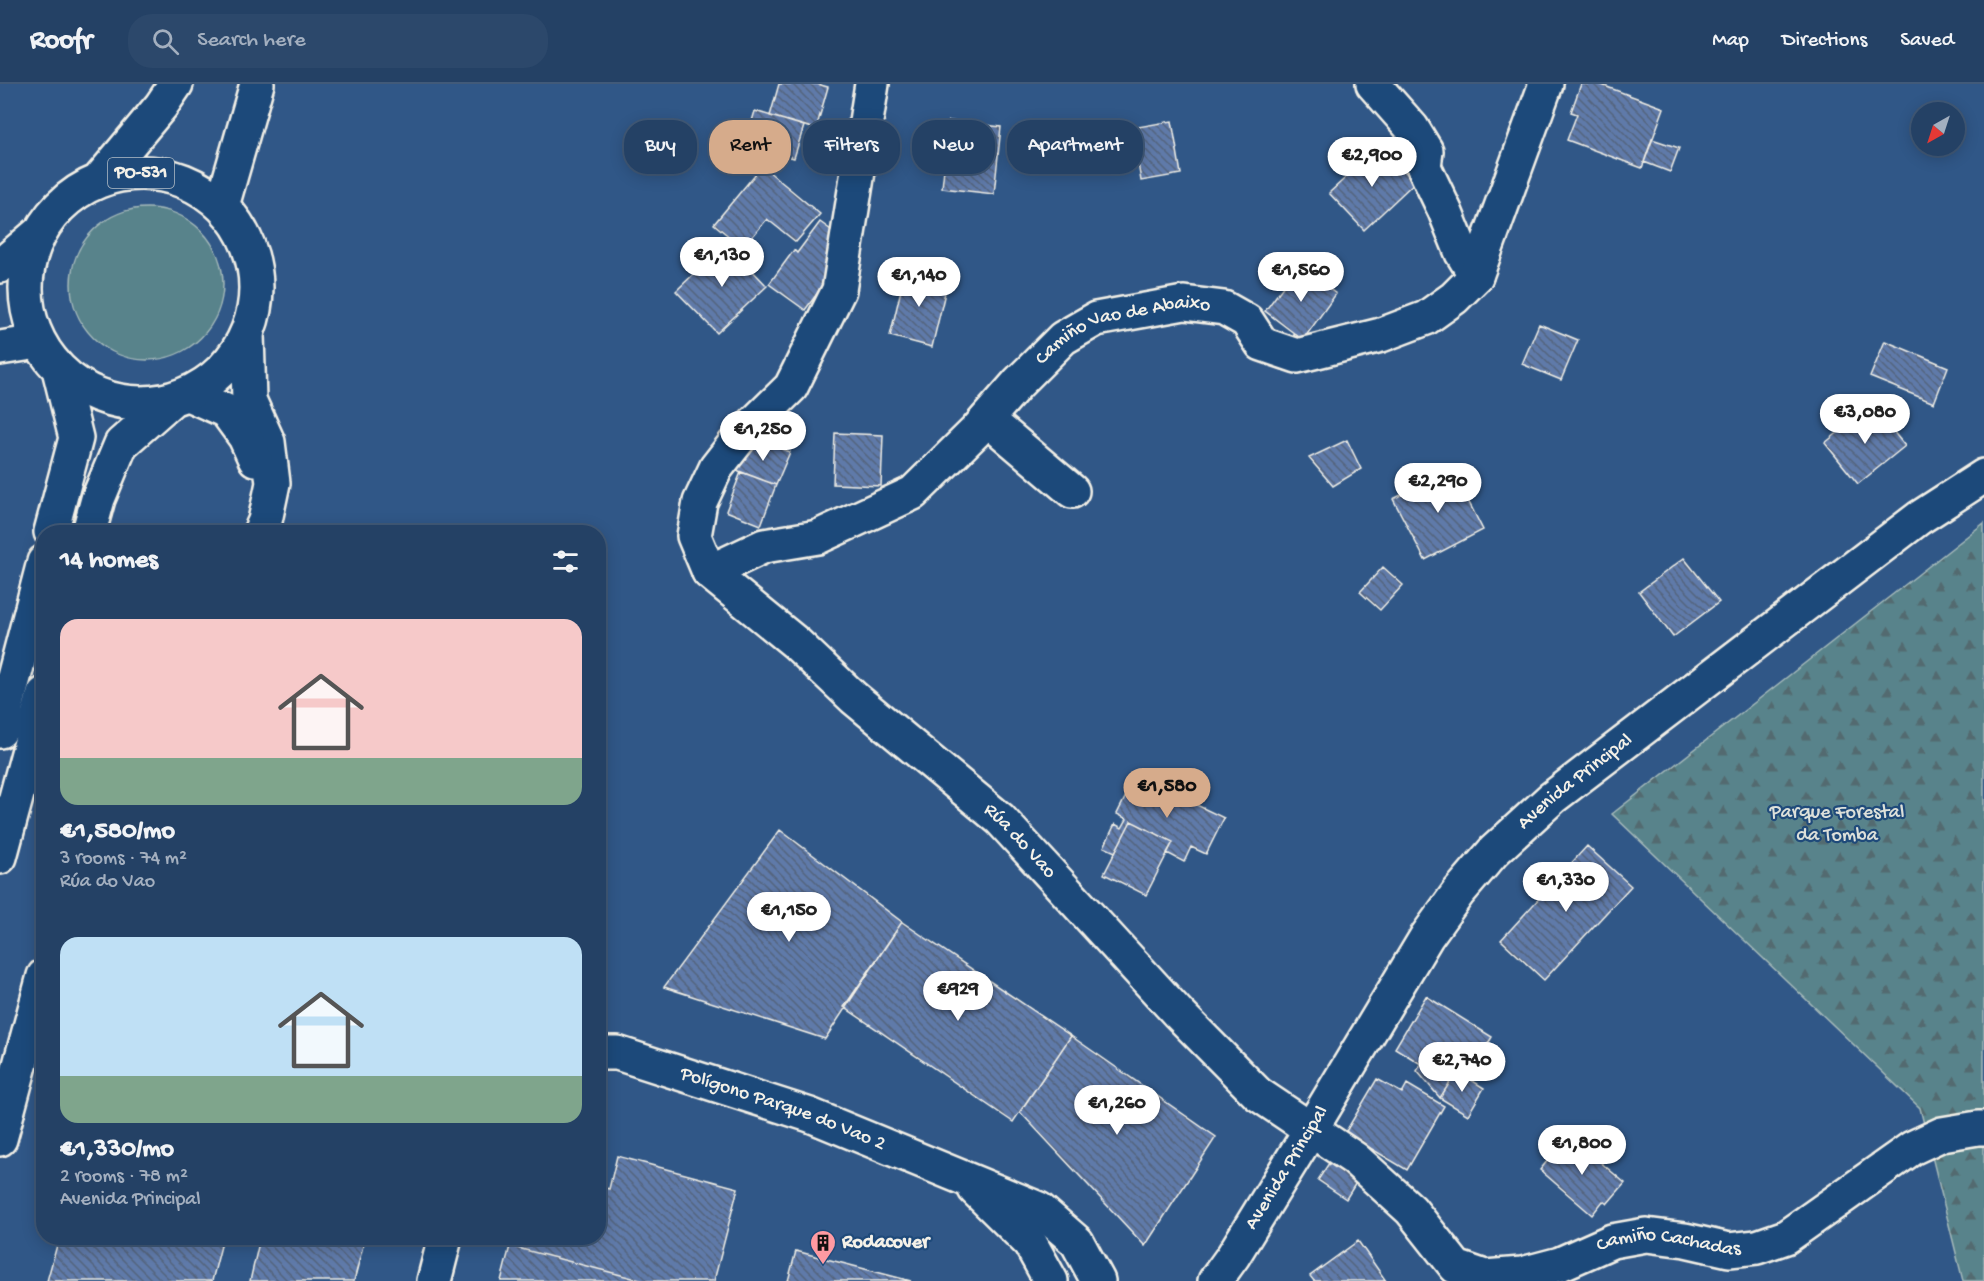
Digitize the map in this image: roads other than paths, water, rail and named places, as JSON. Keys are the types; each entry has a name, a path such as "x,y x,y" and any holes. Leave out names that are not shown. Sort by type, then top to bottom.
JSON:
{"street":[{"name":"PO-531","path":"100,179 176,84"},
{"path":"222,206 258,84"},
{"path":"709,572 694,536 700,502 716,468 741,436 790,387 839,290 872,84"},
{"path":"1373,84 1412,128 1426,151 1424,166 1462,253 1476,276"},
{"name":"Camiño Vao de Abaixo","path":"709,572 764,546 818,537 913,493 1063,338 1096,320 1184,303 1224,308 1247,321 1262,345 1297,356 1382,335 1426,318 1454,298 1476,276 1546,84"},
{"name":"PO-531","path":"91,525 98,499 121,444 179,397 212,379 233,358 247,334 256,300 255,266 243,234 222,206 196,186 165,175 132,172 100,179 76,192 55,209 40,231 27,267 26,305 38,342 59,369 83,388 111,400 141,404 179,397"},
{"path":"0,266 40,231"},
{"path":"247,334 249,400 268,442 273,483 265,519"},
{"path":"0,348 38,342"},
{"name":"PO-531","path":"53,525 76,438 59,369"},
{"path":"179,397 226,411 245,437 258,466 265,519"},
{"path":"987,419 1072,491"},
{"name":"Avenida Principal","path":"1215,1281 1233,1256 1310,1131 1427,936 1458,893 1494,851 1552,798 1919,518 1984,476"},
{"name":"Rúa do Vao","path":"709,572 796,643 854,698 1000,819 1178,1013 1258,1094 1310,1131"},
{"path":"0,731 36,593"},
{"path":"0,857 36,724"},
{"path":"0,1139 36,1006"},
{"name":"Polígono Parque do Vao 2","path":"606,1053 617,1053 810,1115 1039,1209 1077,1242 1098,1281"},
{"name":"Camiño Cachadas","path":"1310,1131 1355,1159 1411,1210 1456,1267 1485,1277 1522,1274 1560,1264 1612,1242 1646,1235 1685,1240 1729,1250 1757,1247 1786,1237 1912,1148 1942,1134 1984,1128"},
{"path":"963,1178 1030,1243 1051,1281"},
{"path":"434,1281 443,1245"}],"place":[{"name":"Rodacover","path":"823,1266"}],"park label":[{"name":"Parque Forestal da Tomba","path":"1837,824"}]}
